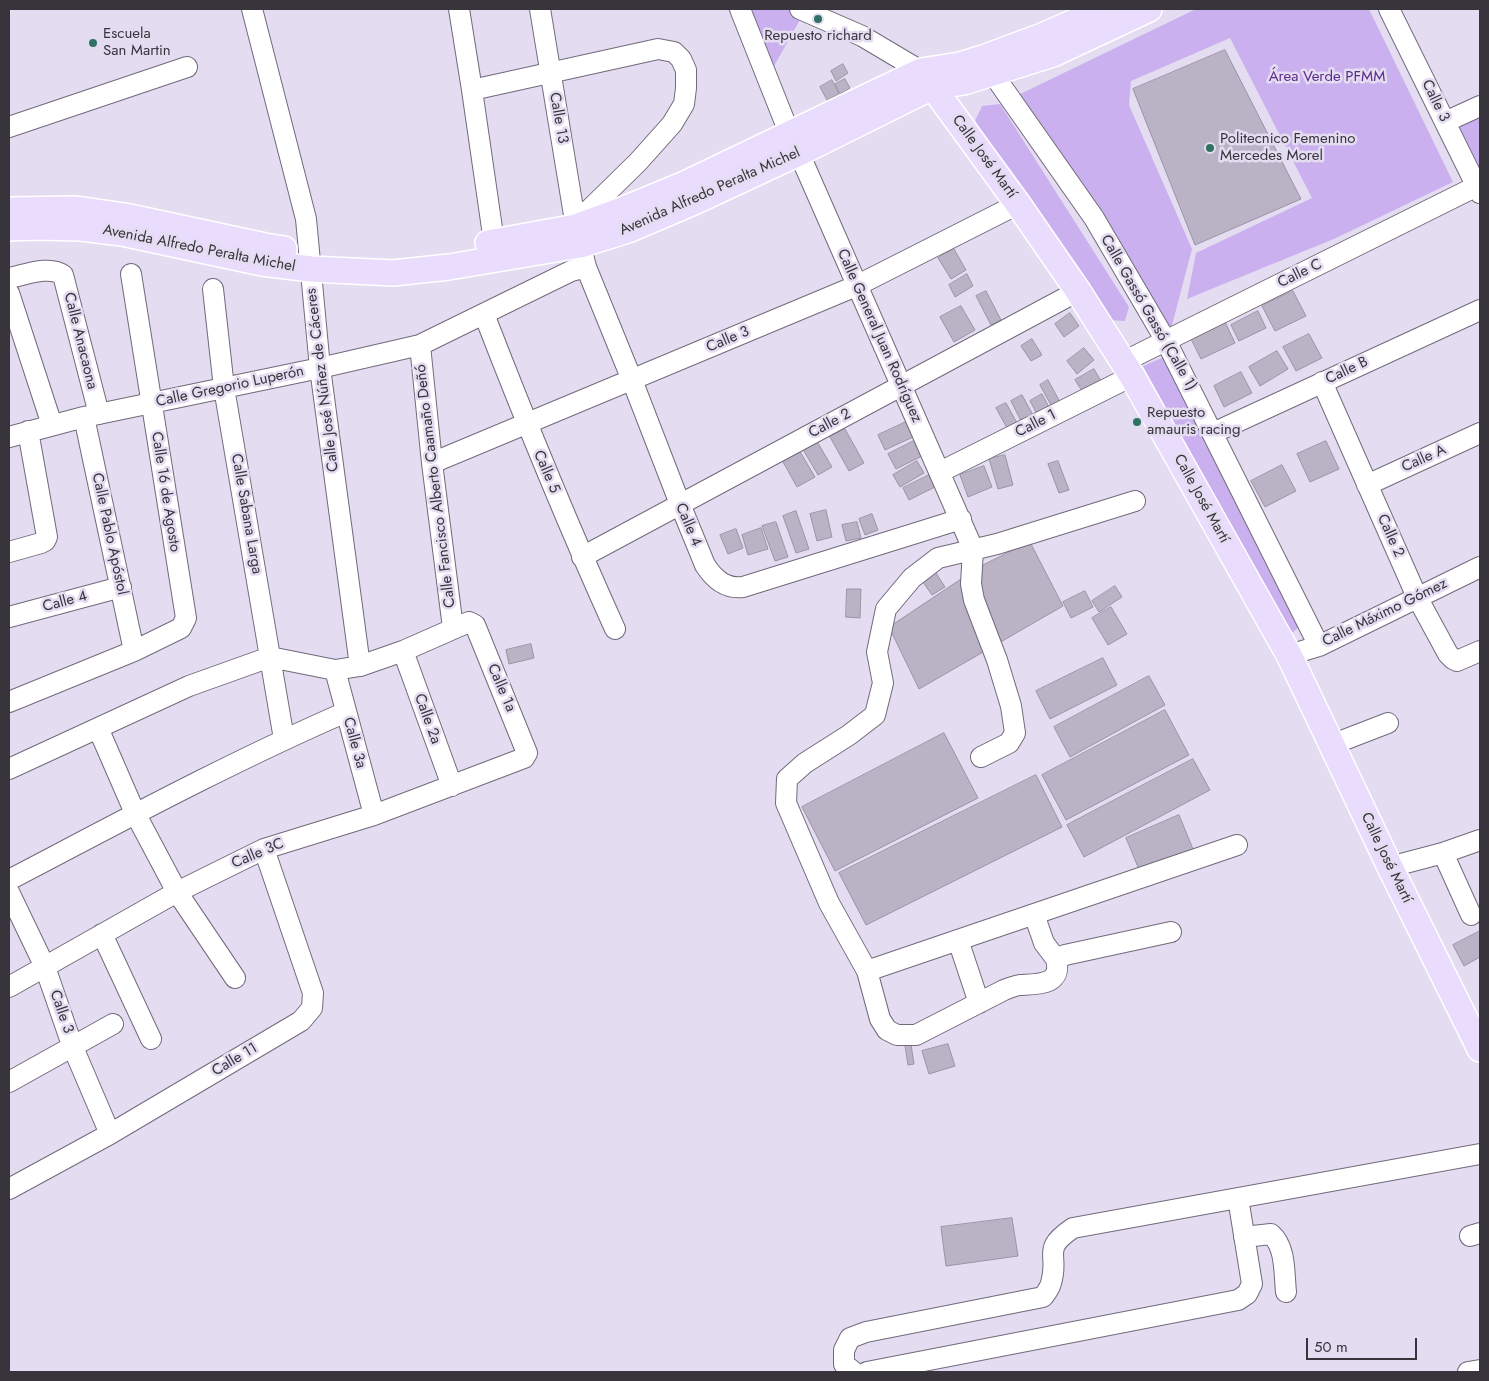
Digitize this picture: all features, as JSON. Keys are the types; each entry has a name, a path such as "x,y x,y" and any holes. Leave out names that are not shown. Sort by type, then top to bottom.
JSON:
{"main road":[{"name":"Avenida Alfredo Peralta Michel","path":"310,261 393,273 449,267 579,239 685,184 794,144 926,79 1042,36 1104,9"},
{"name":"Avenida Alfredo Peralta Michel","path":"926,79 964,82 993,74 1053,54 1149,9"},
{"name":"Calle José Martí","path":"926,79 1018,204 1078,291 1127,369 1289,655 1390,867 1480,1046"},
{"name":"Avenida Alfredo Peralta Michel","path":"9,210 79,219"},
{"name":"Avenida Alfredo Peralta Michel","path":"9,228 40,227 79,219 125,216 227,246 262,263 393,256 494,242 579,239"}],"street":[{"name":"Calle José Núñez de Cáceres","path":"252,9 306,219 320,368 360,666"},
{"path":"459,9 494,242"},
{"name":"Calle 13","path":"540,9 579,239"},
{"name":"Calle General Juan Rodríguez","path":"740,9 794,144 961,519 973,550"},
{"name":"Calle 3","path":"1389,9 1479,190"},
{"name":"Calle José Martí","path":"807,10 862,36 926,79"},
{"name":"Calle Gregorio Luperón","path":"9,437 92,416 420,345 571,271 589,210 638,162 672,124 684,104 686,70 681,59 674,52 658,49 472,90"},
{"path":"9,127 187,67"},
{"name":"Calle Gassó Gassó (Calle 1)","path":"993,74 1094,218 1166,341 1319,646"},
{"path":"1445,122 1480,106"},
{"name":"Calle C","path":"1127,369 1166,341 1479,190"},
{"name":"Calle 3","path":"432,463 856,286 1018,204"},
{"name":"Calle 4","path":"579,239 705,565 711,574 724,585 736,588 742,587 961,519"},
{"name":"Calle Anacaona","path":"9,278 50,271 58,271 63,275 92,416"},
{"name":"Calle 16 de Agosto","path":"9,702 134,651 181,628 186,618 131,274"},
{"name":"Calle Sabana Larga","path":"213,289 224,388 284,739"},
{"name":"Calle 2","path":"582,557 1078,291"},
{"path":"9,293 52,425"},
{"name":"Calle B","path":"1213,433 1480,310"},
{"name":"Calle 5","path":"484,314 526,425 615,629"},
{"name":"Calle Fancisco Alberto Caamaño Deñó","path":"270,657 335,670 360,666 403,651 460,625 432,463 420,345"},
{"name":"Calle 1","path":"940,472 1127,369"},
{"name":"Calle 2","path":"1322,382 1417,597 1448,654 1453,659 1462,660 1480,651"},
{"name":"Calle Pablo Apóstol","path":"92,416 121,587 134,651"},
{"path":"9,552 41,543 47,537 28,431"},
{"name":"Calle A","path":"1367,485 1480,433"},
{"path":"1034,914 1044,943 1056,959 1056,970 1053,977 1045,983 1018,986 1004,990 916,1034 897,1035 887,1030 880,1019 867,971 829,903 786,803 787,779 804,763 849,735 875,715 883,683 877,652 886,608 912,578 938,558 997,544 1135,501"},
{"path":"973,550 971,584 974,600 998,660 1011,706 1015,733 1010,743 981,757"},
{"name":"Calle Máximo Gómez","path":"1289,655 1319,646 1480,568"},
{"name":"Calle 4","path":"9,617 121,587"},
{"name":"Calle 1a","path":"460,625 472,622 475,625 527,751 524,758"},
{"name":"Calle 2a","path":"403,651 452,786"},
{"path":"9,769 189,686 270,657"},
{"name":"Calle 3a","path":"335,670 374,815"},
{"path":"9,880 136,813 284,739 346,712"},
{"path":"1331,745 1388,723"},
{"path":"98,728 136,813 177,892 235,978"},
{"name":"Calle 3C","path":"9,987 177,892 264,849 374,815 524,758"},
{"path":"1390,867 1443,853 1480,840"},
{"path":"867,971 1237,845"},
{"name":"Calle 11","path":"9,1189 110,1134 301,1022 312,1008 313,993 264,849"},
{"path":"1443,853 1471,915"},
{"name":"Calle 3","path":"9,892 45,967 72,1045 110,1134"},
{"path":"1056,959 1071,953 1170,932"},
{"path":"102,934 151,1039"},
{"path":"958,940 979,1003"},
{"path":"9,1082 72,1045 113,1024"},
{"path":"854,1372 844,1364 844,1350 850,1338 866,1332 1043,1297 1051,1284 1052,1248 1060,1237 1073,1228 1480,1154"},
{"path":"867,1372 1238,1300 1247,1294 1252,1284 1238,1198"},
{"path":"1244,1237 1271,1234 1276,1238 1281,1245 1286,1292"},
{"path":"1468,1372 1480,1370"}],"green space":[{"path":"747,9 791,9 802,16 769,75"},
{"name":"Área Verde PFMM","path":"1196,9 1369,9 1453,182 1336,238 1187,299 1196,253 1312,198 1230,38 1131,81 1129,105 1192,249 1171,329 1014,97"},
{"path":"1000,104 1129,307 1125,321 1108,320 975,121 982,106"},
{"path":"1480,113 1480,176 1455,124"},
{"path":"1164,357 1301,625 1290,635 1143,366"}],"building":[{"path":"1225,50 1301,199 1195,245 1133,89"},
{"path":"843,64 848,73 836,81 831,71"},
{"path":"845,79 850,88 840,94 835,84"},
{"path":"832,80 839,94 827,100 820,87"},
{"path":"954,249 966,270 951,279 938,258"},
{"path":"967,274 973,286 955,297 949,285"},
{"path":"986,291 1001,320 991,325 976,296"},
{"path":"1293,291 1306,316 1275,331 1262,306"},
{"path":"961,306 975,330 954,342 940,317"},
{"path":"1258,311 1266,328 1239,341 1231,325"},
{"path":"1070,313 1079,326 1064,337 1055,324"},
{"path":"1225,322 1235,343 1201,359 1191,339"},
{"path":"1309,334 1322,358 1296,371 1283,347"},
{"path":"1032,339 1042,355 1031,361 1021,346"},
{"path":"1084,348 1094,360 1077,374 1067,361"},
{"path":"1277,351 1288,369 1260,386 1249,367"},
{"path":"1094,369 1102,383 1084,394 1075,380"},
{"path":"1241,372 1252,393 1224,407 1214,386"},
{"path":"1048,380 1060,402 1052,407 1040,385"},
{"path":"1042,394 1049,407 1037,414 1030,401"},
{"path":"1022,395 1033,415 1021,421 1011,401"},
{"path":"1006,403 1017,423 1007,428 996,408"},
{"path":"906,422 913,437 885,450 878,435"},
{"path":"845,429 864,463 849,471 830,437"},
{"path":"815,438 832,467 818,475 801,446"},
{"path":"916,440 924,455 896,469 888,454"},
{"path":"1326,441 1339,469 1310,482 1297,454"},
{"path":"799,450 815,477 797,487 782,460"},
{"path":"1005,455 1013,485 998,489 989,459"},
{"path":"917,461 924,473 900,487 893,475"},
{"path":"1058,461 1069,490 1059,493 1048,464"},
{"path":"1282,465 1296,491 1265,507 1251,481"},
{"path":"984,466 992,487 968,497 960,475"},
{"path":"929,475 935,487 909,500 903,488"},
{"path":"826,510 832,537 817,541 810,514"},
{"path":"796,511 809,549 796,553 783,516"},
{"path":"872,514 878,530 865,535 859,519"},
{"path":"776,522 788,557 775,561 762,526"},
{"path":"857,522 861,538 846,541 842,525"},
{"path":"761,528 768,549 748,555 742,535"},
{"path":"736,529 743,548 728,554 720,535"},
{"path":"1030,542 1063,606 919,689 889,627 979,567"},
{"path":"936,573 945,587 932,595 923,582"},
{"path":"1115,586 1122,597 1099,612 1092,601"},
{"path":"847,589 861,589 860,618 846,617"},
{"path":"1085,591 1093,607 1071,618 1063,602"},
{"path":"1111,607 1127,634 1108,645 1092,618"},
{"path":"531,644 534,658 509,664 506,650"},
{"path":"1103,658 1117,685 1050,719 1036,691"},
{"path":"1149,676 1165,705 1070,757 1054,727"},
{"path":"1165,710 1189,755 1066,820 1042,775"},
{"path":"944,733 978,798 835,871 802,807"},
{"path":"1193,759 1210,790 1084,857 1067,825"},
{"path":"1036,775 1062,827 866,925 839,873"},
{"path":"1179,815 1193,849 1140,872 1126,838"},
{"path":"1480,931 1480,957 1464,966 1453,945"},
{"path":"910,1038 914,1064 908,1065 904,1039"},
{"path":"948,1044 955,1066 929,1074 922,1051"},
{"path":"1012,1218 1018,1256 946,1266 941,1227"}],"place":[{"name":"Repuesto richard","path":"818,19"},
{"name":"Escuela San Martin","path":"93,43"},
{"name":"Politecnico Femenino Mercedes Morel","path":"1210,148"},
{"name":"Repuesto amauris racing","path":"1137,422"}]}
